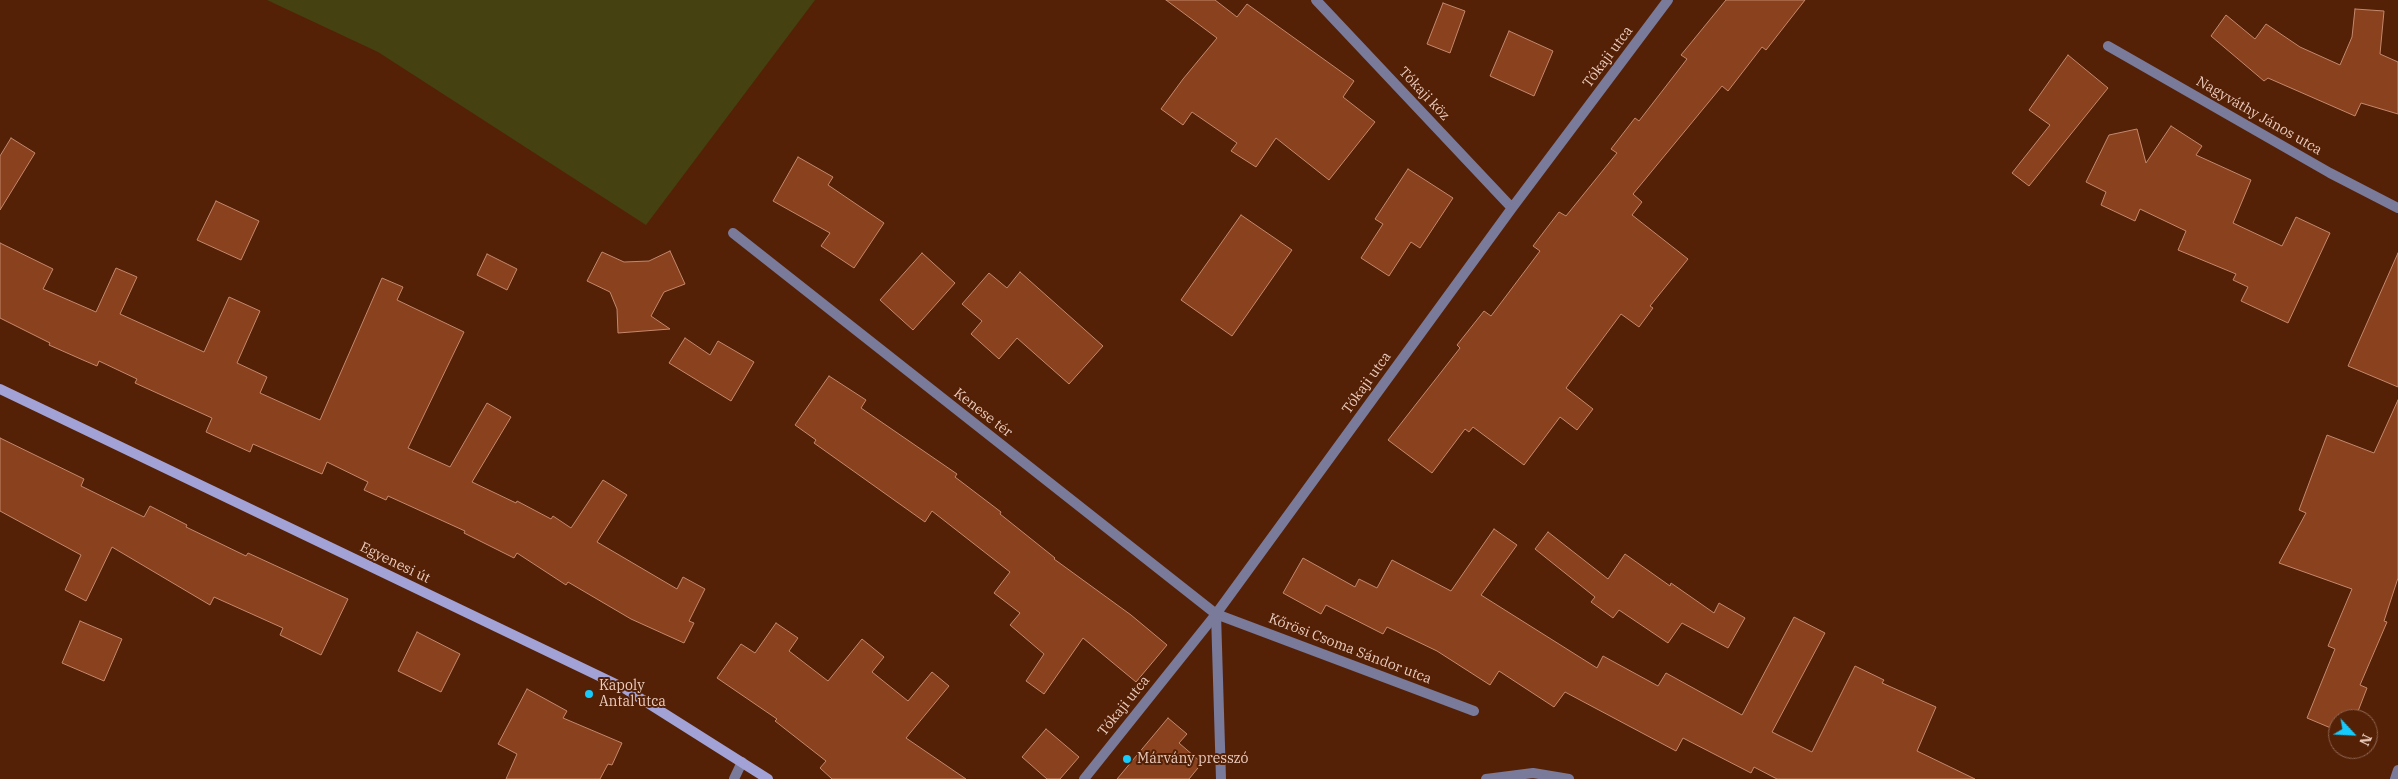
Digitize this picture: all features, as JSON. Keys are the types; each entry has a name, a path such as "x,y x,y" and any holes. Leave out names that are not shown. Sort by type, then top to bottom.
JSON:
{"street":[{"name":"Tókaji köz","path":"1316,0 1512,208"},
{"name":"Tókaji utca","path":"1084,779 1216,614 1512,208 1668,0"},
{"name":"Nagyváthy János utca","path":"2108,46 2330,173 2398,208"},
{"name":"Kenese tér","path":"733,233 1216,614"},
{"name":"Egyenesi út","path":"0,389 624,688 768,779"},
{"name":"Kőrösi Csoma Sándor utca","path":"1216,614 1474,710"},
{"path":"1216,614 1221,779"},
{"path":"734,779 742,762"},
{"path":"2395,779 2398,770"},
{"path":"1486,779 1533,773 1569,779"}],"shaded area":[{"path":"267,0 815,0 646,225 378,52"}],"building":[{"path":"1166,0 1215,0 1237,17 1247,4 1354,81 1343,97 1375,122 1329,180 1276,138 1256,167 1231,151 1237,143 1192,112 1183,125 1161,109 1217,38"},
{"path":"1726,0 1805,0 1766,50 1762,47 1728,91 1722,86 1633,194 1642,202 1632,215 1688,259 1650,306 1653,308 1639,327 1621,314 1566,388 1593,409 1577,430 1560,417 1524,465 1473,427 1469,432 1465,429 1432,473 1388,440 1460,348 1457,345 1484,311 1491,316 1540,251 1533,246 1559,212 1566,216 1617,153 1611,149 1635,118 1639,121 1687,59 1681,55"},
{"path":"1443,3 1465,11 1450,53 1427,44"},
{"path":"2355,9 2384,11 2380,54 2398,62 2398,114 2361,103 2355,116 2268,78 2264,81 2211,36 2226,15 2255,39 2266,24 2300,47 2340,65 2352,37"},
{"path":"1509,31 1553,51 1534,96 1490,76"},
{"path":"2068,55 2108,88 2029,186 2012,173 2050,125 2029,110"},
{"path":"2171,126 2202,146 2196,155 2251,180 2233,223 2282,246 2296,217 2330,233 2288,323 2241,301 2248,287 2233,280 2236,274 2178,250 2186,231 2140,209 2135,221 2101,205 2106,192 2086,182 2109,135 2137,129 2146,163"},
{"path":"11,138 35,153 0,210 0,156"},
{"path":"798,157 833,177 828,185 884,223 854,268 821,246 830,233 773,201"},
{"path":"1408,169 1453,198 1420,248 1411,242 1389,276 1361,258 1383,224 1375,219"},
{"path":"216,201 259,221 241,260 197,240"},
{"path":"1241,215 1292,250 1232,336 1181,300"},
{"path":"0,243 53,269 43,289 96,312 116,268 137,277 120,314 204,352 229,297 260,311 237,363 267,377 260,393 320,420 382,278 403,287 397,300 464,332 408,448 450,467 487,403 511,417 472,482 516,503 517,501 551,519 553,516 571,528 603,480 627,495 597,542 677,589 683,577 705,589 689,621 694,623 684,643 631,619 568,582 566,585 517,553 514,558 464,533 465,531 388,496 386,500 364,490 368,482 327,462 322,474 253,444 250,452 206,432 212,418 135,383 137,379 99,361 97,366 49,345 50,343 0,318"},
{"path":"670,251 685,284 664,292 651,316 670,329 618,333 617,309 610,292 587,281 602,252 624,262 649,261"},
{"path":"922,253 955,283 913,330 880,300"},
{"path":"2398,253 2398,387 2348,366"},
{"path":"487,254 517,269 507,290 477,275"},
{"path":"1020,272 1103,346 1069,384 1017,338 999,359 971,334 982,321 962,304 989,273 1007,288"},
{"path":"685,338 710,355 718,341 754,362 731,401 669,363"},
{"path":"829,376 866,400 861,408 957,474 955,477 1001,512 1000,514 1054,559 1131,615 1167,645 1136,682 1083,638 1044,694 1026,681 1044,654 1010,625 1020,613 994,593 1010,572 932,511 925,522 814,443 816,440 795,425"},
{"path":"2398,400 2398,578 2384,621 2387,622 2360,685 2367,688 2359,709 2328,709 2328,727 2307,718 2335,649 2328,646 2352,589 2279,563 2306,513 2299,510 2327,435 2374,453"},
{"path":"0,438 84,479 81,486 144,517 150,506 187,525 186,527 246,556 248,553 348,599 321,655 280,635 283,628 214,597 210,605 112,547 86,601 65,590 81,555 0,511"},
{"path":"1494,529 1517,545 1481,595 1597,668 1603,656 1658,686 1666,673 1742,715 1794,617 1825,633 1772,732 1812,752 1855,666 1884,680 1882,683 1936,707 1917,751 1975,779 1777,779 1754,767 1751,773 1683,738 1676,751 1565,692 1554,707 1499,671 1490,685 1437,651 1387,627 1383,634 1326,605 1321,614 1283,593 1303,558 1355,587 1359,579 1377,588 1392,560 1451,591"},
{"path":"1548,532 1608,579 1625,554 1670,586 1671,583 1714,613 1719,603 1745,618 1728,648 1682,623 1668,643 1619,610 1613,618 1591,602 1595,597 1535,549"},
{"path":"80,621 122,639 104,681 62,663"},
{"path":"776,623 798,638 789,651 828,681 862,639 884,657 872,672 908,701 932,672 949,686 906,738 966,779 832,779 820,768 826,761 775,721 777,719 717,678 741,644 755,653"},
{"path":"417,632 460,654 441,692 398,671"},
{"path":"527,689 567,711 563,718 622,743 612,765 608,764 600,779 506,779 517,754 498,744"},
{"path":"1168,718 1187,734 1179,743 1202,763 1189,779 1117,779"},
{"path":"1046,729 1079,757 1060,779 1047,779 1022,757"}],"place":[{"name":"Kapoly Antal utca","path":"589,694"},
{"name":"Márvány presszó","path":"1127,759"}]}
